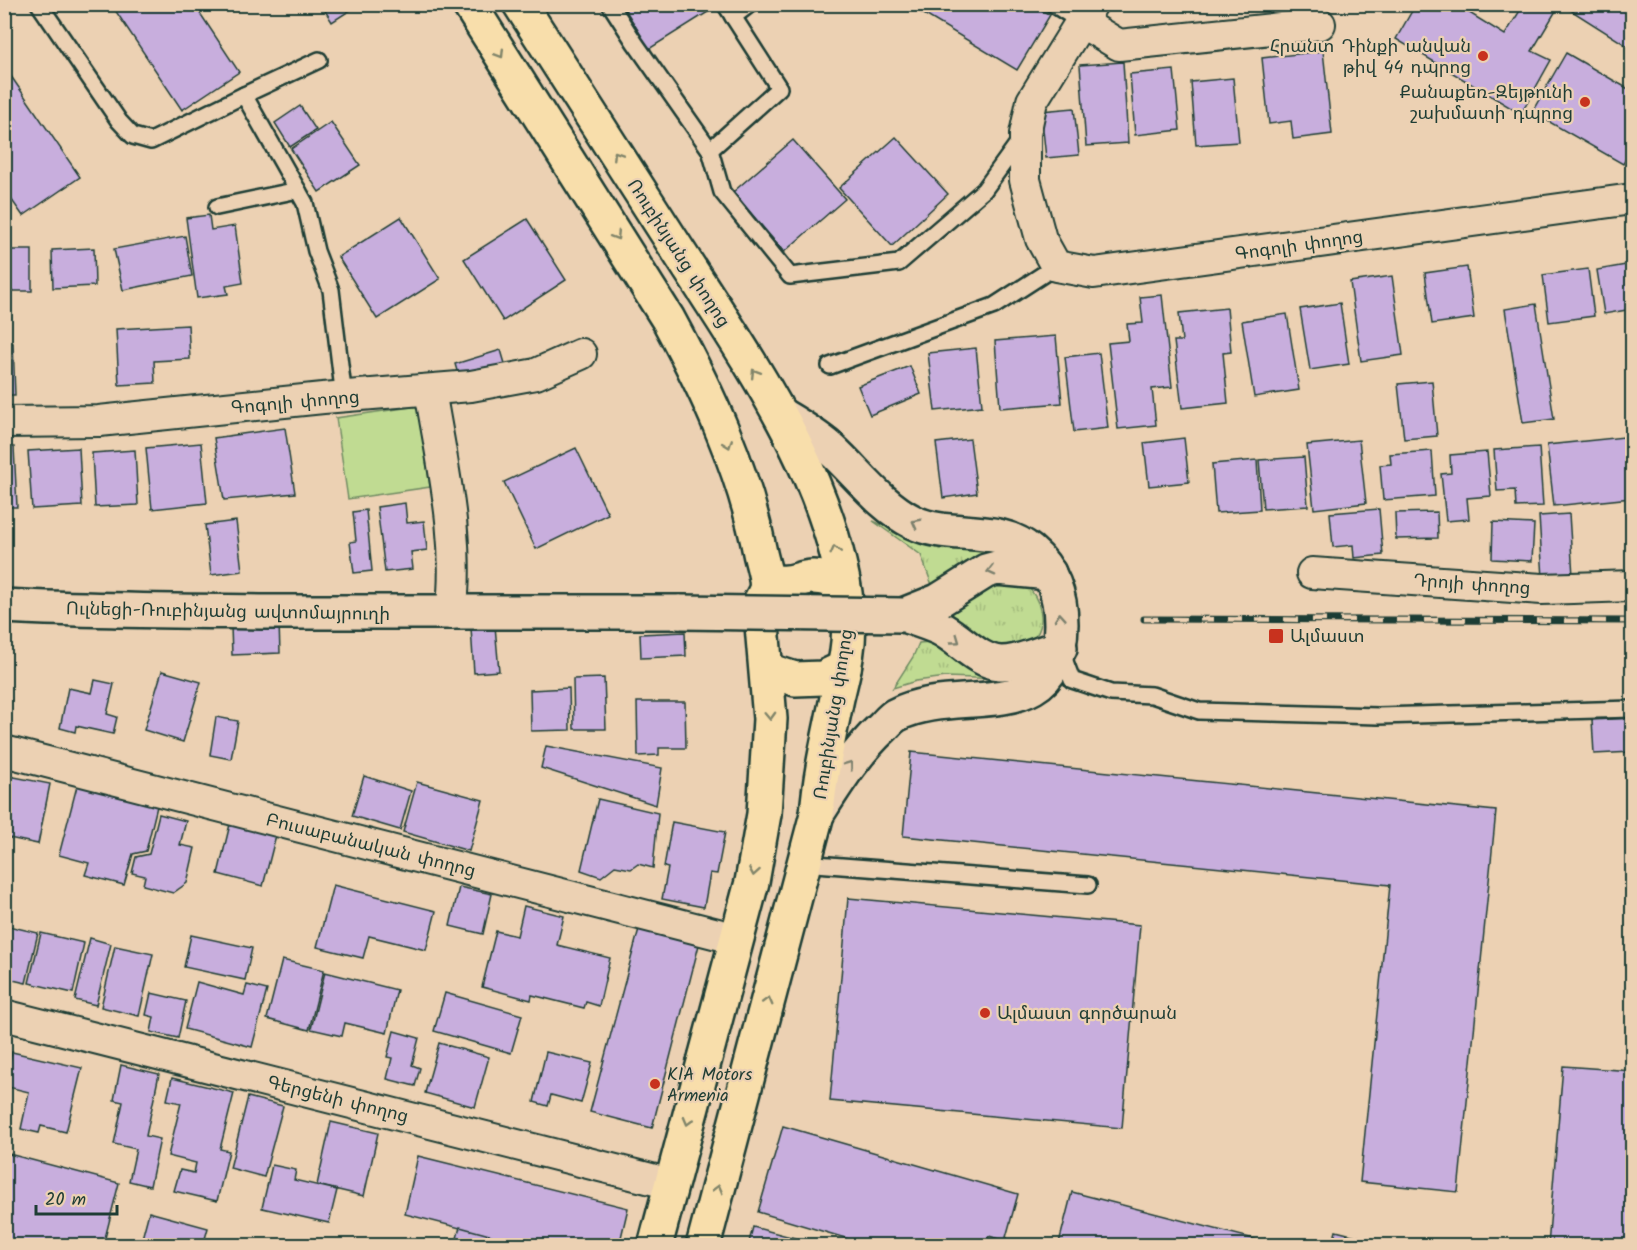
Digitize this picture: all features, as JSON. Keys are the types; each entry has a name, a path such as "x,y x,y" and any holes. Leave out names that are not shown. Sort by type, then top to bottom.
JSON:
{"main road":[{"path":"469,4 685,349 717,416 737,468 755,526 767,588 760,602 770,719 764,814 752,882 655,1245"},
{"name":"Ռուբինյանց փողոց","path":"520,4 780,414 824,508 843,582 849,620 844,668 820,775 818,814 803,863 703,1245"},
{"path":"767,588 773,593 779,582 792,584 801,578 843,582"},
{"path":"767,670 795,679 804,679 823,678 844,668"}],"street":[{"path":"1056,266 1041,239 1025,180 1024,134 1032,101 1087,13 1119,45 1320,24"},
{"name":"Գոգոլի փողոց","path":"1056,266 1094,273 1632,199"},
{"name":"Գոգոլի փողոց","path":"4,422 99,421 323,398 471,386 536,374 581,354"},
{"path":"430,390 450,505 454,587 451,614"},
{"path":"780,414 830,447 885,503 910,520 928,529 996,534 1029,550 1049,573 1054,583 1061,616 1060,648 1054,666 1046,678 1032,689 1015,694 920,706 895,716 872,737 849,765 818,814"},
{"path":"903,615 938,601 986,571 1005,568 1049,573"},
{"name":"Դրոյի փողոց","path":"1311,573 1542,589 1632,586"},
{"name":"Ուլնեցի-Ռուբինյանց ավտոմայրուղի","path":"4,606 141,611 451,614 681,612 903,615"},
{"path":"903,615 939,628 975,654 1000,663 1022,660 1044,651 1060,648"},
{"name":"Բուսաբանական փողոց","path":"4,751 737,939"},
{"name":"Գերցենի փողոց","path":"4,1015 671,1184"}],"lane":[{"path":"39,4 119,121 133,136 151,141 320,60"},
{"path":"610,4 710,150 722,192 790,276 899,263 984,190 1024,134"},
{"path":"710,150 779,88 729,11 750,4"},
{"path":"1053,4 1087,13"},
{"path":"244,95 305,203 316,251 331,290 344,398"},
{"path":"217,207 298,190"},
{"path":"830,366 994,306 1056,266"},
{"path":"1060,648 1072,680 1112,693 1152,695 1199,711 1378,716 1632,709"},
{"path":"803,863 1088,885"}],"green space":[{"path":"418,406 430,487 348,499 336,418"},
{"path":"873,521 916,539 1004,548 932,592 932,585 921,555"},
{"path":"981,583 1024,583 1030,589 1038,604 1041,620 1040,628 1030,642 1004,653 938,615"},
{"path":"930,638 1003,679 946,677 916,681 893,688 913,657 919,643 930,642"}],"building":[{"path":"111,4 194,4 239,72 182,110"},
{"path":"321,4 360,4 332,22"},
{"path":"622,4 703,4 708,12 649,49"},
{"path":"907,4 1032,4 1050,15 1017,70"},
{"name":"Հրանտ Դինքի անվան թիվ 44 դպրոց","path":"1416,4 1455,4 1505,35 1524,4 1560,4 1532,51 1551,60 1521,114 1396,39"},
{"path":"1561,4 1632,4 1632,49"},
{"path":"1323,51 1332,134 1293,139 1291,121 1269,124 1262,58"},
{"name":"Քանաքեռ-Զեյթունի շախմատի դպրոց","path":"1566,53 1632,91 1632,147 1623,164 1532,112"},
{"path":"1123,62 1128,143 1086,146 1080,65"},
{"path":"4,66 80,177 23,216 4,189"},
{"path":"1174,70 1180,130 1135,135 1130,74"},
{"path":"1233,78 1239,142 1196,145 1191,82"},
{"path":"300,106 316,130 290,147 275,123"},
{"path":"1074,108 1079,155 1046,158 1041,111"},
{"path":"331,122 360,165 319,192 291,149"},
{"path":"896,137 948,194 892,246 839,188"},
{"path":"793,140 845,199 784,252 733,192"},
{"path":"209,215 211,230 235,226 243,283 226,286 228,294 197,298 186,218"},
{"path":"401,217 440,279 377,319 338,257"},
{"path":"527,219 566,280 503,321 464,259"},
{"path":"185,236 192,276 123,290 114,249"},
{"path":"94,248 95,286 53,288 52,250"},
{"path":"4,250 32,250 32,291 4,291"},
{"path":"1632,264 1632,309 1604,314 1597,270"},
{"path":"1467,267 1474,318 1432,324 1425,273"},
{"path":"1588,269 1594,316 1549,322 1543,275"},
{"path":"1392,276 1403,355 1361,361 1350,282"},
{"path":"1162,295 1172,387 1152,389 1156,425 1118,429 1108,343 1129,341 1127,324 1143,323 1140,297"},
{"path":"1340,303 1349,364 1310,370 1300,309"},
{"path":"1536,304 1554,419 1523,423 1505,309"},
{"path":"1227,308 1231,352 1223,353 1228,403 1182,408 1174,341 1182,341 1179,313"},
{"path":"1287,314 1299,390 1254,397 1242,321"},
{"path":"188,325 190,359 154,361 155,383 119,385 116,329"},
{"path":"1056,336 1062,403 1000,408 995,341"},
{"path":"4,343 13,343 15,395 4,395"},
{"path":"976,348 982,406 935,411 928,353"},
{"path":"501,350 506,367 460,381 455,364"},
{"path":"1099,353 1108,428 1074,432 1065,357"},
{"path":"910,366 921,394 870,415 858,386"},
{"path":"1432,381 1437,436 1404,439 1398,384"},
{"path":"285,428 295,493 224,500 214,438"},
{"path":"1624,437 1631,498 1554,506 1547,445"},
{"path":"1184,438 1189,482 1149,486 1144,443"},
{"path":"970,439 977,493 943,498 936,443"},
{"path":"1359,440 1366,503 1314,509 1307,445"},
{"path":"201,443 207,503 152,509 146,448"},
{"path":"4,447 14,447 17,507 4,507"},
{"path":"1539,447 1543,506 1516,507 1515,490 1497,491 1494,450"},
{"path":"79,448 82,506 32,509 28,451"},
{"path":"576,448 608,514 536,549 504,482"},
{"path":"135,450 138,505 95,507 92,453"},
{"path":"1432,451 1435,496 1383,500 1380,465 1391,464 1390,454"},
{"path":"1487,452 1491,496 1467,498 1469,519 1446,521 1441,474 1451,473 1450,455"},
{"path":"1304,457 1308,506 1263,509 1259,460"},
{"path":"1257,460 1260,510 1216,513 1212,464"},
{"path":"405,503 407,523 424,521 427,550 411,552 413,569 385,572 377,507"},
{"path":"1379,509 1383,555 1354,558 1353,545 1333,547 1330,513"},
{"path":"366,510 372,571 354,573 350,542 356,541 353,512"},
{"path":"1437,512 1438,538 1396,539 1395,513"},
{"path":"1569,514 1573,576 1543,578 1539,516"},
{"path":"236,521 242,571 211,575 205,525"},
{"path":"1493,522 1534,524 1532,561 1492,559"},
{"path":"279,623 280,653 232,655 231,626"},
{"path":"495,626 499,671 474,673 471,628"},
{"path":"685,632 686,656 641,658 640,634"},
{"path":"162,671 201,682 183,742 144,730"},
{"path":"604,678 606,729 574,729 573,679"},
{"path":"95,680 114,684 107,714 117,717 113,734 76,726 75,732 60,728 68,688 92,693"},
{"path":"569,688 570,730 531,731 530,690"},
{"path":"637,702 685,702 686,748 659,748 659,755 638,756"},
{"path":"216,717 238,721 231,759 210,755"},
{"path":"1632,718 1632,752 1594,754 1592,720"},
{"path":"546,746 662,768 656,805 541,768"},
{"path":"911,752 1496,811 1458,1192 1360,1182 1390,885 903,836"},
{"path":"4,775 50,784 38,844 4,837"},
{"path":"364,776 411,791 400,830 352,816"},
{"path":"78,782 160,794 146,851 133,854 124,885 85,875 89,863 59,855"},
{"path":"417,782 483,800 469,851 403,832"},
{"path":"598,799 658,813 653,868 638,864 631,869 615,866 601,877 581,870"},
{"path":"159,814 186,821 180,845 195,848 187,883 173,893 143,885 145,876 132,873 136,857 149,854"},
{"path":"231,820 277,831 263,886 218,874"},
{"path":"672,822 725,832 717,874 710,873 704,907 662,899 668,868 664,867"},
{"path":"333,885 436,911 426,950 369,936 363,958 317,947"},
{"path":"459,887 492,894 483,934 450,926"},
{"name":"Ալմաստ գործարան","path":"848,898 1140,925 1122,1128 830,1101"},
{"path":"524,906 564,916 557,945 610,958 599,1006 586,1002 584,1008 532,995 531,1000 482,987 496,931 517,936"},
{"path":"4,925 38,933 26,983 4,978"},
{"path":"640,925 700,941 652,1128 590,1112"},
{"path":"41,933 84,943 73,993 29,983"},
{"path":"191,935 252,948 245,980 184,967"},
{"path":"90,938 111,944 96,1005 75,1000"},
{"path":"115,946 153,954 139,1016 101,1007"},
{"path":"282,960 324,970 309,1030 267,1019"},
{"path":"325,972 397,990 387,1033 345,1023 342,1036 311,1029"},
{"path":"197,982 244,995 247,985 267,990 252,1047 185,1029"},
{"path":"151,993 186,1001 178,1038 151,1032 154,1017 146,1015"},
{"path":"445,993 522,1015 511,1053 434,1031"},
{"path":"394,1031 419,1038 412,1065 420,1068 415,1086 387,1079 392,1058 387,1057"},
{"path":"439,1043 489,1057 475,1107 425,1093"},
{"path":"12,1052 82,1068 66,1132 41,1126 39,1133 21,1129 29,1092 4,1086"},
{"path":"546,1052 592,1063 581,1103 551,1095 548,1106 534,1102"},
{"path":"121,1065 159,1074 146,1136 160,1139 150,1186 129,1181 136,1149 114,1144 123,1102 114,1100"},
{"path":"1563,1066 1632,1071 1632,1244 1599,1242 1599,1246 1548,1246"},
{"path":"172,1078 234,1093 220,1149 229,1151 217,1201 174,1191 180,1170 194,1173 196,1163 168,1156 181,1103 167,1100"},
{"path":"248,1097 283,1106 264,1177 230,1168"},
{"path":"331,1122 378,1133 364,1196 317,1185"},
{"path":"783,1126 1018,1194 1005,1241 989,1236 986,1246 872,1246 758,1212"},
{"path":"9,1154 119,1183 103,1246 25,1246 4,1240 4,1170"},
{"path":"418,1156 628,1208 619,1246 531,1246 405,1214"},
{"path":"272,1165 296,1170 294,1180 337,1190 329,1223 262,1208"},
{"path":"1072,1192 1258,1240 1257,1246 1069,1246 1059,1243"},
{"path":"149,1212 208,1228 203,1246 140,1246"},
{"path":"460,1227 497,1237 494,1246 455,1246"},
{"path":"753,1227 825,1246 748,1246"},
{"path":"1336,1231 1396,1246 1332,1246"}],"railway":[{"path":"1144,619 1632,621"}],"place":[{"name":"Հրանտ Դինքի անվան թիվ 44 դպրոց","path":"1483,56"},
{"name":"Քանաքեռ-Զեյթունի շախմատի դպրոց","path":"1585,102"},
{"name":"Ալմաստ","path":"1276,636"},
{"name":"Ալմաստ գործարան","path":"985,1013"},
{"name":"KIA Motors Armenia","path":"655,1084"}]}
